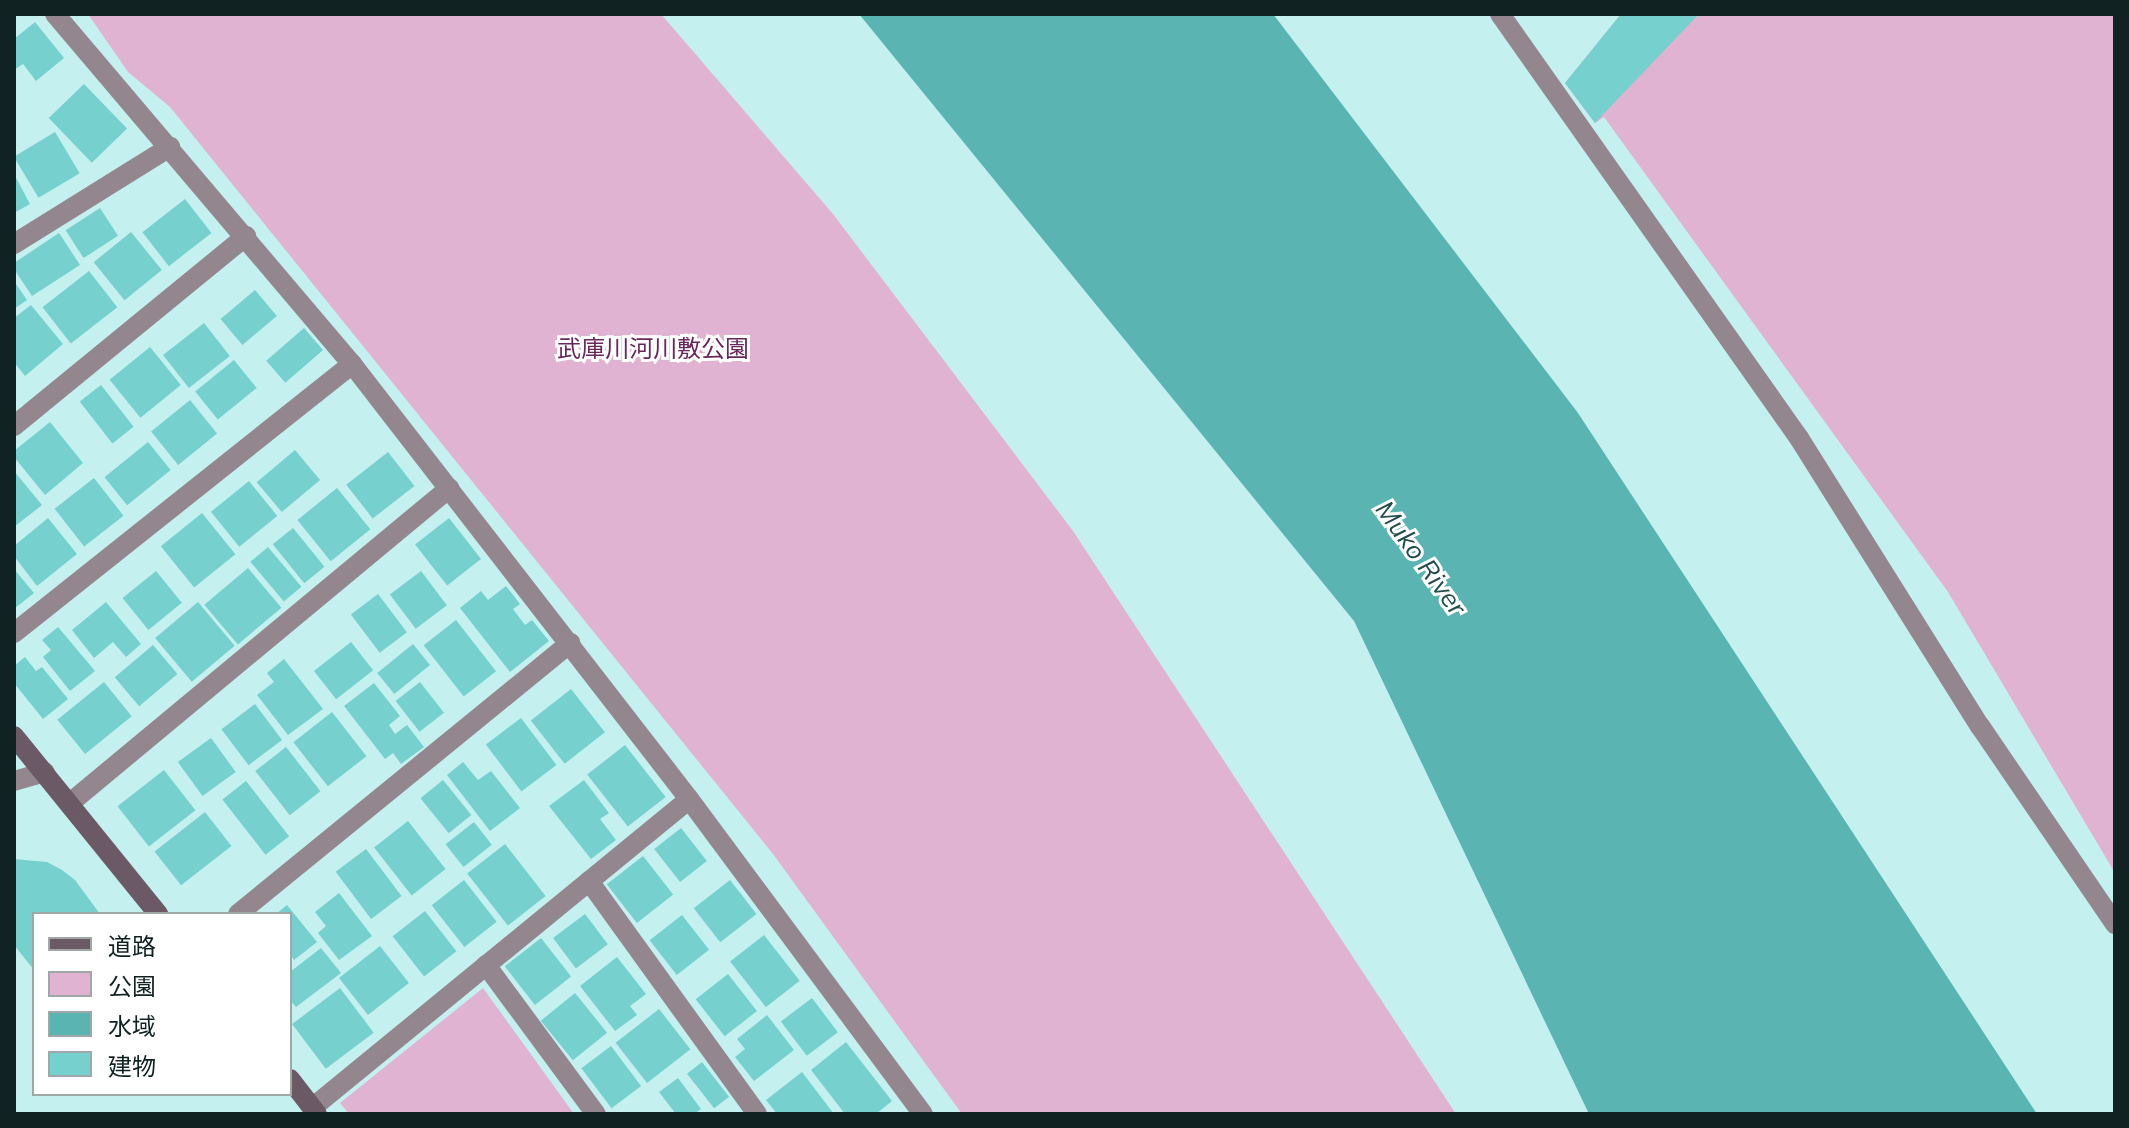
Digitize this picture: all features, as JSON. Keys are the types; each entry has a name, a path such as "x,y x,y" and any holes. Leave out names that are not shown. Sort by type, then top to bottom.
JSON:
{"main road":[{"path":"14,736 156,912"},
{"path":"292,1082 315,1111"}],"street":[{"path":"55,14 352,364 689,799 917,1112"},
{"path":"1500,14 1799,438 1980,726 2115,924"},
{"path":"14,244 170,147"},
{"path":"14,426 246,236"},
{"path":"14,633 352,364"},
{"path":"70,803 449,488"},
{"path":"240,912 570,643"},
{"path":"14,781 45,772"},
{"path":"315,1111 486,965 689,799"},
{"path":"589,881 757,1114"},
{"path":"486,965 596,1114"}],"green space":[{"name":"武庫川河川敷公園","path":"88,14 661,14 833,214 1073,531 1456,1114 962,1114 773,854 170,107 128,72"},
{"path":"1621,14 2115,14 2115,873 1948,592 1604,117 1595,123 1565,83"},
{"path":"483,988 574,1114 349,1114 340,1103"}],"water":[{"name":"Muko River","path":"859,14 1273,14 1578,413 2037,1114 1589,1114 1354,621"}],"building":[{"path":"1621,14 1699,14 1595,123 1565,83"},
{"path":"35,22 64,58 36,81 23,64 14,70 14,39"},
{"path":"84,84 127,129 92,163 49,118"},
{"path":"55,132 80,173 39,198 14,157"},
{"path":"14,174 30,204 14,213"},
{"path":"185,199 211,233 169,266 142,232"},
{"path":"100,208 118,236 84,258 66,230"},
{"path":"131,232 162,270 125,300 94,262"},
{"path":"59,233 80,265 32,296 14,269 14,263"},
{"path":"89,271 117,307 71,344 43,307"},
{"path":"14,281 27,300 14,309"},
{"path":"255,290 277,316 242,345 221,319"},
{"path":"31,305 63,344 25,376 14,362 14,318"},
{"path":"204,323 230,356 189,388 163,355"},
{"path":"304,328 323,350 285,383 266,361"},
{"path":"150,347 181,385 140,418 110,380"},
{"path":"234,360 257,388 218,419 195,391"},
{"path":"101,385 134,427 112,443 80,402"},
{"path":"190,400 217,433 178,465 151,431"},
{"path":"50,422 83,463 45,495 14,457 14,451"},
{"path":"148,442 171,470 127,505 104,477"},
{"path":"295,450 320,480 282,512 257,482"},
{"path":"388,452 414,486 373,519 346,485"},
{"path":"14,471 42,505 14,527"},
{"path":"94,478 124,516 84,547 55,509"},
{"path":"249,481 277,516 239,547 211,512"},
{"path":"337,488 370,529 331,561 297,520"},
{"path":"202,513 235,554 194,588 161,546"},
{"path":"48,518 77,554 37,586 14,556 14,546"},
{"path":"449,518 481,559 447,585 415,544"},
{"path":"293,528 324,567 304,583 273,544"},
{"path":"268,547 301,587 284,602 250,562"},
{"path":"248,568 281,608 238,644 204,605"},
{"path":"14,569 34,593 14,609"},
{"path":"156,571 182,603 148,630 123,598"},
{"path":"421,571 447,605 416,629 390,594"},
{"path":"506,586 520,604 513,609 525,625 532,620 549,641 510,672 460,608 481,591 488,600"},
{"path":"378,594 407,632 380,653 351,614"},
{"path":"106,602 141,644 126,657 113,642 94,658 72,630"},
{"path":"198,602 235,646 192,682 155,638"},
{"path":"456,620 496,671 464,696 424,645"},
{"path":"58,627 95,671 70,691 43,657 51,650 42,640"},
{"path":"351,642 373,670 336,699 314,671"},
{"path":"413,644 430,665 394,694 377,673"},
{"path":"153,645 177,674 139,706 115,677"},
{"path":"25,657 36,671 42,667 68,699 43,719 14,683 14,666"},
{"path":"284,659 323,709 288,735 257,695 274,682 267,673"},
{"path":"104,682 132,716 85,754 57,720"},
{"path":"420,682 444,713 420,732 396,701"},
{"path":"374,683 400,716 389,725 395,734 407,725 424,747 401,764 393,753 385,759 344,706"},
{"path":"571,689 605,732 565,764 531,720"},
{"path":"255,704 282,740 249,765 221,729"},
{"path":"332,712 366,756 328,786 293,742"},
{"path":"521,718 557,765 521,792 486,744"},
{"path":"211,738 236,772 203,796 178,762"},
{"path":"625,745 666,797 628,827 587,775"},
{"path":"286,747 320,791 290,815 255,771"},
{"path":"463,762 478,780 491,771 520,808 490,831 447,775"},
{"path":"164,770 195,810 149,847 118,806"},
{"path":"443,780 471,815 449,833 420,798"},
{"path":"584,780 609,813 600,819 616,840 591,859 549,806"},
{"path":"246,781 289,836 265,855 222,799"},
{"path":"205,812 231,846 181,885 155,851"},
{"path":"408,821 446,869 412,896 374,847"},
{"path":"474,822 492,845 463,867 446,844"},
{"path":"681,828 707,861 680,882 654,849"},
{"path":"505,844 546,896 508,926 467,874"},
{"path":"366,849 402,896 371,919 336,872"},
{"path":"643,856 673,895 637,923 607,884"},
{"path":"14,859 47,862 62,870 75,880 99,912 32,912 32,968 14,945"},
{"path":"464,880 497,922 464,947 432,905"},
{"path":"730,880 756,914 720,942 694,908"},
{"path":"339,893 372,936 339,960 318,933 326,926 315,912"},
{"path":"287,905 317,942 294,960 292,912 278,912"},
{"path":"425,911 456,951 424,976 393,936"},
{"path":"585,914 608,944 576,968 553,938"},
{"path":"682,915 709,950 677,975 650,940"},
{"path":"764,935 800,981 766,1007 730,961"},
{"path":"541,938 571,977 535,1005 505,966"},
{"path":"380,946 409,983 368,1015 339,978"},
{"path":"321,948 341,973 296,1007 292,1002 292,970"},
{"path":"617,957 646,994 630,1006 637,1015 615,1031 580,986"},
{"path":"728,974 757,1011 725,1036 696,999"},
{"path":"340,988 374,1033 326,1069 292,1024"},
{"path":"575,993 607,1033 573,1060 541,1021"},
{"path":"812,998 838,1032 807,1056 781,1021"},
{"path":"659,1009 690,1049 647,1083 616,1043"},
{"path":"767,1015 794,1050 754,1081 735,1057 745,1049 737,1039"},
{"path":"846,1042 892,1101 876,1114 845,1114 811,1070"},
{"path":"611,1046 641,1086 612,1108 581,1068"},
{"path":"702,1062 729,1097 714,1108 687,1074"},
{"path":"802,1072 834,1114 777,1114 766,1100"},
{"path":"678,1078 701,1109 694,1114 676,1114 659,1092"}]}
